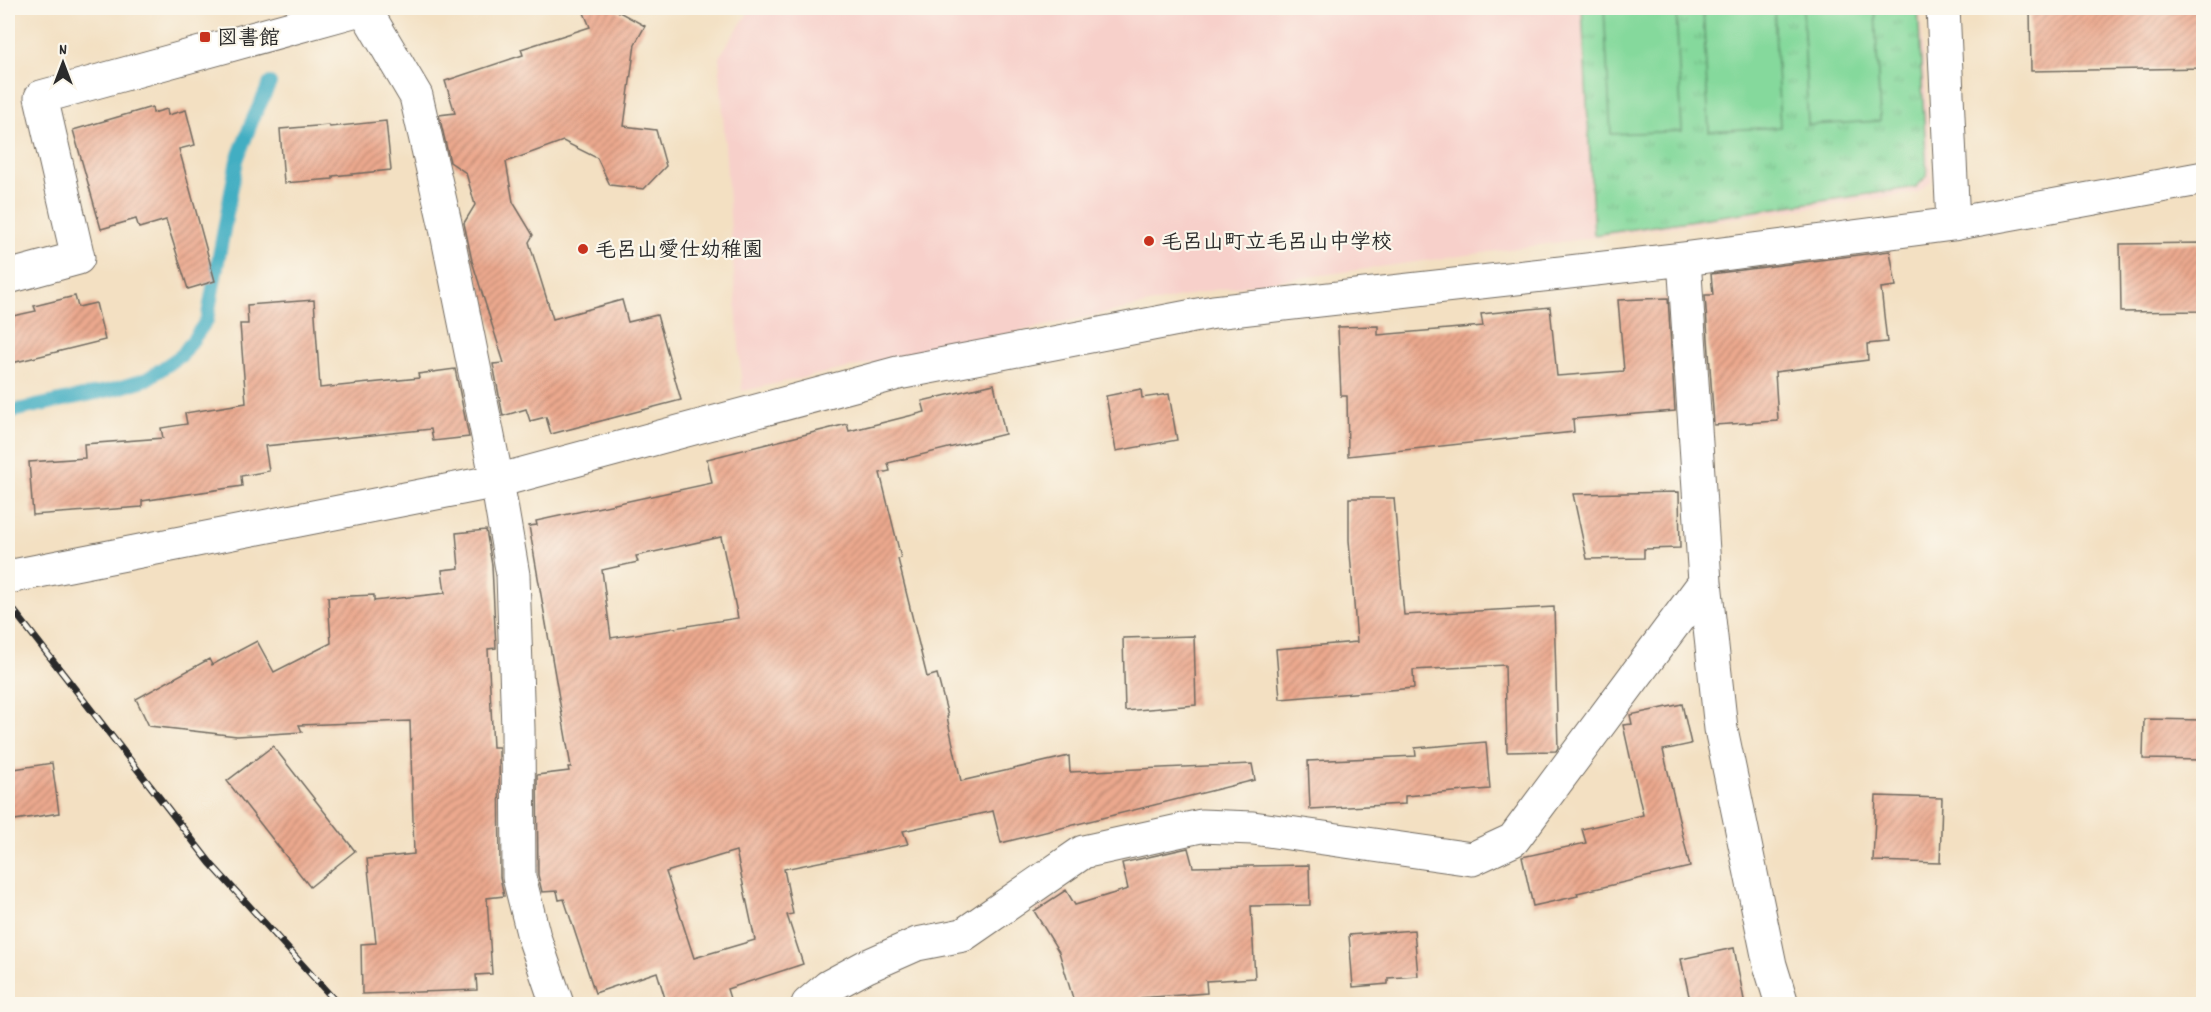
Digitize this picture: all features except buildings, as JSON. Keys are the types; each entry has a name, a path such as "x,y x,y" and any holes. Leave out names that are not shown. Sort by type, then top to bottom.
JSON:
{"street":[{"path":"8,278 78,258 41,97 364,8 416,96 445,223 497,481 513,575 518,729 519,877 534,937 557,1005"},
{"path":"1942,8 1953,224"},
{"path":"8,577 497,481 898,373 1202,315 1684,259 1953,224 2204,178"},
{"path":"1684,259 1705,582 1721,729 1770,965 1782,1005"},
{"path":"808,1005 828,987 876,963 917,945 963,934 1083,852 1201,826 1252,828 1472,859 1513,840 1705,582"}],"shaded area":[{"name":"毛呂山町立毛呂山中学校","path":"751,8 1920,8 1932,181 1917,193 1214,290 742,391 719,57"}],"green space":[{"path":"1582,8 1918,8 1927,176 1916,187 1594,235"},
{"path":"1604,8 1676,8 1682,131 1611,134"},
{"path":"1703,8 1774,8 1780,127 1709,131"},
{"path":"1803,8 1875,8 1880,121 1808,125"}],"waterway":[{"path":"8,412 115,389 147,379 182,355 207,320 237,160 270,83"}],"railway":[{"path":"8,603 211,864 338,1004"}],"place":[{"name":"図書館","path":"205,37"},
{"name":"毛呂山町立毛呂山中学校","path":"1149,241"},
{"name":"毛呂山愛仕幼稚園","path":"583,249"}]}
